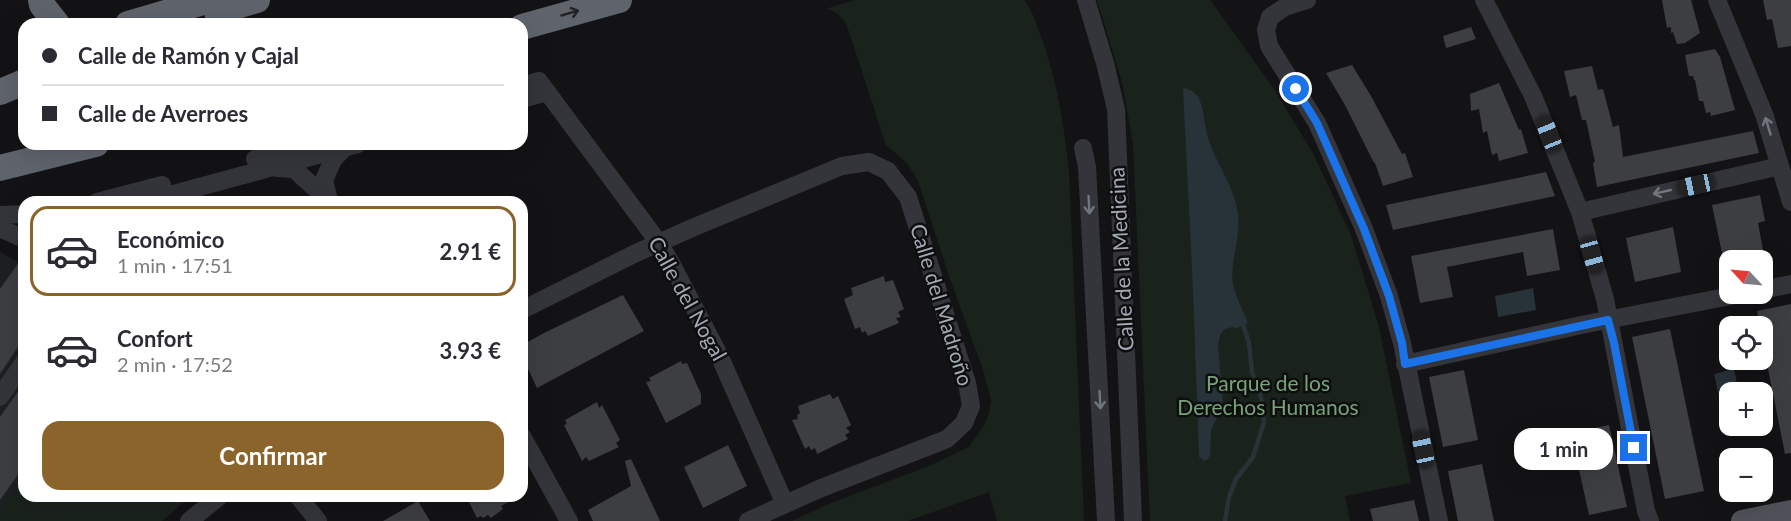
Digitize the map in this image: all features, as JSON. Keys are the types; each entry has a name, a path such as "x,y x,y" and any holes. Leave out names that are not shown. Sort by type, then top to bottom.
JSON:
{"highway":[{"path":"41,0 42,5 52,18"},
{"path":"144,18 203,2 234,0"},
{"path":"196,18 258,0"},
{"path":"528,25 619,0"},
{"path":"0,74 18,66"},
{"path":"0,92 18,84"},
{"path":"0,150 18,145"},
{"path":"0,168 72,150"}],"main road":[{"path":"1743,521 1791,511"}],"street":[{"name":"Calle de la Medicina","path":"1086,0 1106,63 1116,109 1134,521"},
{"path":"1307,0 1285,6 1270,17 1266,30 1269,46 1317,123 1364,229 1389,296 1402,343 1439,521"},
{"path":"1484,0 1533,96 1580,212 1605,299 1646,511 1650,521"},
{"path":"1717,0 1764,114 1791,202"},
{"name":"Calle del Nogal","path":"536,86 659,243 719,355 785,504"},
{"name":"Calle de la Medicina","path":"1083,148 1087,167 1106,521"},
{"path":"119,196 288,150"},
{"path":"167,196 337,150"},
{"path":"328,196 324,180 333,160 346,150"},
{"name":"Calle del Madroño","path":"659,243 842,166 869,162 888,171 908,197 967,384 971,406 964,423 947,439 748,521"},
{"path":"1580,212 1780,166"},
{"path":"272,168 294,169 323,196"},
{"path":"2,224 18,217"},
{"path":"2,224 18,227"},
{"path":"2,224 18,235"},
{"path":"528,307 659,243"},
{"path":"1773,288 1791,284"},
{"path":"1405,364 1719,298"},
{"path":"0,397 18,371"},
{"path":"528,447 569,521"},
{"path":"189,521 213,502"},
{"path":"303,502 318,521"}],"shaded area":[{"path":"1183,88 1198,97 1208,138 1230,186 1236,206 1238,233 1232,277 1248,323 1237,328 1225,329 1220,335 1218,345 1223,405 1211,430 1210,455 1205,461 1199,457"},
{"path":"0,252 18,262 18,486 0,512"},
{"path":"1533,288 1536,310 1498,317 1495,296"},
{"path":"1734,370 1737,382 1719,382 1719,396 1714,374"}],"green space":[{"path":"855,0 1024,0 1033,16 1055,85 1069,172 1084,521 997,521 989,492 908,521 792,521 824,506 931,465 969,447 983,427 989,414 991,400 983,370 918,181 908,164 886,145 846,23 837,13 825,9"},
{"name":"Parque de los Derechos Humanos","path":"1097,0 1210,0 1274,89 1314,155 1351,235 1379,327 1411,483 1345,496 1350,521 1150,521 1133,143 1122,82"},
{"path":"18,486 18,502 184,502 162,521 0,521 0,512"}],"building":[{"path":"1662,0 1691,0 1700,33 1685,43 1677,44 1673,32 1671,33 1671,27 1667,28"},
{"path":"1763,0 1791,0 1791,46 1778,48 1772,19 1767,20"},
{"path":"1471,27 1476,39 1446,48 1443,36"},
{"path":"1715,49 1720,57 1735,110 1711,116 1710,112 1706,113 1703,101 1699,101 1695,80 1693,76 1689,76 1685,55"},
{"path":"1352,65 1402,154 1405,153 1413,177 1383,186 1375,163 1326,73"},
{"path":"1592,66 1598,90 1603,89 1613,127 1619,125 1623,157 1753,131 1759,153 1597,187 1593,163 1595,162 1586,120 1582,120 1576,95 1570,97 1564,71"},
{"path":"1499,83 1519,130 1521,129 1528,153 1499,161 1497,153 1492,155 1487,131 1483,133 1479,109 1471,111 1470,94"},
{"path":"1546,172 1555,196 1393,230 1386,205"},
{"path":"1760,195 1765,221 1758,223 1763,250 1721,250 1712,205"},
{"path":"1673,227 1681,272 1635,282 1626,238"},
{"path":"1553,229 1560,270 1527,276 1523,252 1447,267 1453,297 1420,303 1411,256"},
{"path":"18,264 18,347 0,374 0,289"},
{"path":"884,276 885,282 893,280 904,309 898,312 901,317 896,318 899,323 868,336 865,331 862,333 860,327 855,329 844,299 853,295 851,288"},
{"path":"623,295 644,331 537,388 528,369 528,342"},
{"path":"1791,304 1791,453 1785,454 1773,394 1773,382 1771,382 1768,370 1773,370 1773,316 1758,316 1757,311"},
{"path":"1670,329 1704,491 1665,499 1632,337"},
{"path":"681,361 682,364 687,363 701,394 701,404 666,423 646,382 651,381 649,378"},
{"path":"1464,370 1478,440 1443,447 1429,377"},
{"path":"18,392 18,474 0,500 0,417"},
{"path":"830,394 833,399 838,396 851,425 846,428 850,432 845,435 848,439 817,454 815,448 811,450 809,446 805,449 792,420 798,419 797,415 800,413 798,406"},
{"path":"597,402 599,408 602,405 620,440 616,443 619,447 589,461 586,457 582,461 564,425 567,424 565,420"},
{"path":"1609,425 1627,507 1589,515 1571,433"},
{"path":"728,445 747,486 703,508 684,467"},
{"path":"631,459 660,521 593,521 588,510 631,486 625,461"},
{"path":"1482,464 1494,521 1458,521 1448,471"},
{"path":"1414,500 1419,521 1373,521 1370,509"},
{"path":"419,502 430,521 383,521"},
{"path":"469,502 508,502 501,506 503,509 491,518 488,515 477,518"}],"waterway":[{"path":"1225,521 1229,497 1236,479 1253,457 1264,422 1261,397 1252,372 1249,343 1243,325"}],"route":[{"path":"1296,89 1317,123 1364,229 1389,296 1402,343 1405,364 1608,320 1634,448"}]}
